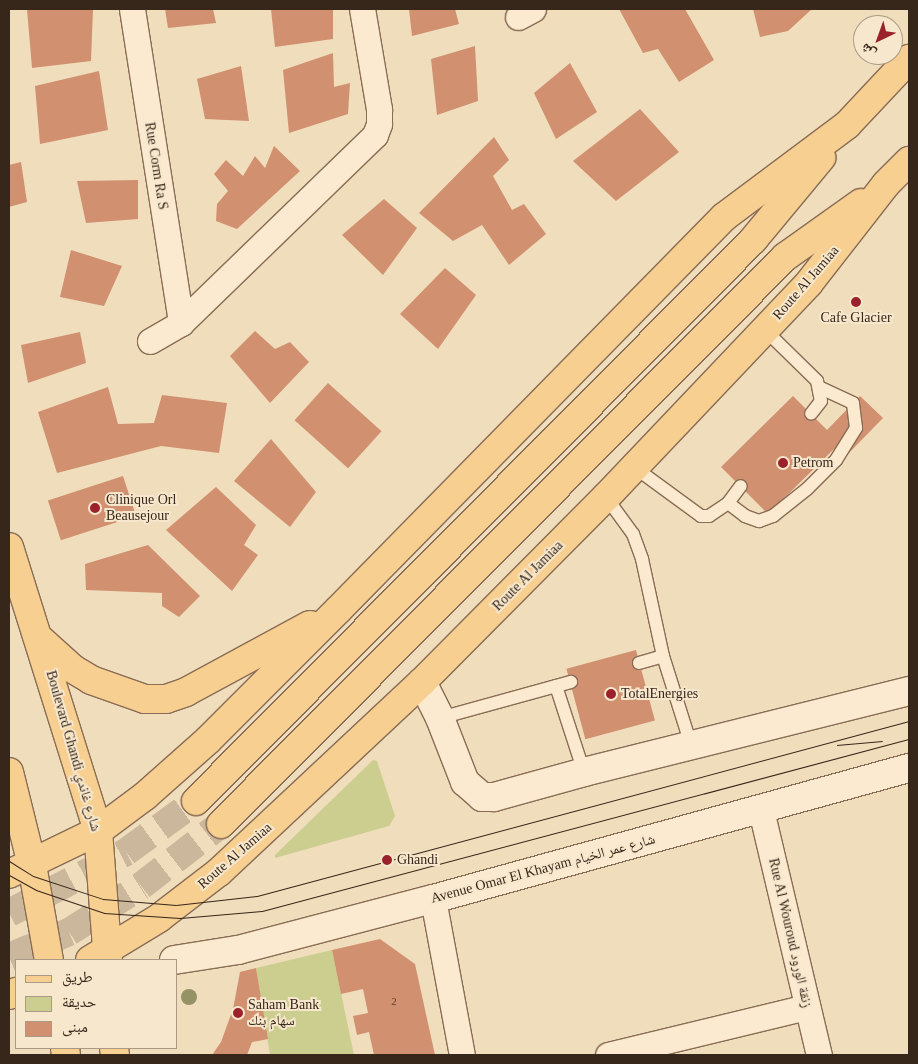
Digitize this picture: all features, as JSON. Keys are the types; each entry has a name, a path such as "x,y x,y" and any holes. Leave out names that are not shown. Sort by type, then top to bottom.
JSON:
{"main road":[{"path":"196,802 753,240 847,125 909,59"},
{"path":"20,869 98,831 146,796 208,740 338,610 724,216 847,125"},
{"name":"Route Al Jamiaa","path":"102,957 219,872 422,682 606,497 809,283 886,184 909,161"},
{"path":"221,824 785,257 886,184"},
{"name":"Boulevard Ghandi شارع غاندي","path":"9,547 40,638 98,831 102,957"},
{"path":"40,638 73,669 91,680 145,699 166,698 216,676 338,610"},
{"path":"422,682 440,718 465,782 482,797 494,797 584,772 909,691"},
{"name":"Avenue Omar El Khayam شارع عمر الخيام","path":"178,959 238,950 433,899 909,768"},
{"path":"9,772 20,869 49,959"}],"street":[{"name":"Rue Corm Ra S","path":"132,9 181,322"},
{"path":"150,342 181,322 375,135 379,109 362,9"},
{"name":"Rue Al Wouroud زنقة الورود","path":"761,810 820,1055"},
{"path":"433,899 462,1055"},
{"path":"608,1055 807,1007"}],"lane":[{"path":"728,503 746,516 759,521 773,516 807,489 836,460 856,428 853,404 821,388 765,330"},
{"path":"811,414 821,401 821,388"},
{"path":"634,467 701,516 709,516 728,503 741,486"},
{"path":"606,497 636,542 663,656 691,745"},
{"path":"639,663 663,656"},
{"path":"440,718 571,682"},
{"path":"556,686 584,772"}],"green space":[{"path":"373,760 377,761 395,816 389,826 275,858 275,855"},
{"path":"332,950 354,1055 270,1055 256,968"}],"building":[{"path":"27,9 93,9 91,61 32,68"},
{"path":"165,9 213,9 216,23 168,28"},
{"path":"271,9 333,9 333,39 275,47"},
{"path":"409,9 455,9 459,24 412,36"},
{"path":"619,9 685,9 714,60 679,82 658,49 643,53"},
{"path":"753,9 812,9 788,31 760,37"},
{"path":"475,46 478,101 437,115 431,59"},
{"path":"333,53 334,87 350,83 348,114 289,133 283,70"},
{"path":"570,63 597,112 556,139 534,93"},
{"path":"241,66 249,121 205,119 197,79"},
{"path":"99,71 108,130 40,144 35,86"},
{"path":"640,109 679,152 616,201 573,161"},
{"path":"494,137 509,160 493,176 512,210 524,204 546,234 509,265 482,225 453,241 419,213"},
{"path":"274,146 300,171 237,229 216,221 217,204 228,191 214,174 226,160 243,176 255,156 265,168"},
{"path":"21,162 27,202 9,207 9,165"},
{"path":"138,180 138,219 86,223 77,181"},
{"path":"384,199 417,228 383,275 342,235"},
{"path":"71,250 122,266 104,306 60,297"},
{"path":"445,268 476,295 438,349 400,314"},
{"path":"255,331 275,349 290,342 309,362 270,403 230,356"},
{"path":"80,332 86,363 28,383 21,345"},
{"path":"328,383 382,431 348,468 295,420"},
{"path":"108,387 118,424 154,423 162,395 227,403 219,453 161,446 57,473 38,412"},
{"path":"793,396 827,430 860,396 883,418 844,458 834,449 768,514 721,467"},
{"path":"271,439 316,492 290,527 234,481"},
{"path":"123,476 136,516 61,540 48,500"},
{"path":"216,487 256,525 244,545 258,555 232,591 166,530"},
{"path":"148,545 200,596 179,617 162,606 162,593 86,590 85,564"},
{"path":"636,650 655,721 585,739 566,669"},
{"path":"380,939 415,964 435,1055 374,1055 369,1032 357,1035 353,1016 368,1013 363,989 341,994 332,950"},
{"path":"256,968 268,1039 252,1042 247,1055 212,1055 221,1042 233,1009 240,972"}],"tunnel":[{"path":"9,913 126,852 196,801"},
{"path":"9,957 69,932 141,886 221,824"}],"tram line":[{"path":"9,861 33,876 103,899 176,905 257,896 909,721"},
{"path":"9,875 36,890 104,913 180,918 262,911 909,739"},
{"path":"837,745 882,741"}],"place":[{"name":"Cafe Glacier","path":"856,302"},
{"name":"Petrom","path":"783,463"},
{"name":"Clinique Orl Beausejour","path":"95,508"},
{"name":"TotalEnergies","path":"611,694"},
{"name":"Ghandi","path":"387,860"},
{"name":"Saham Bank سهام بنك","path":"238,1013"}]}
